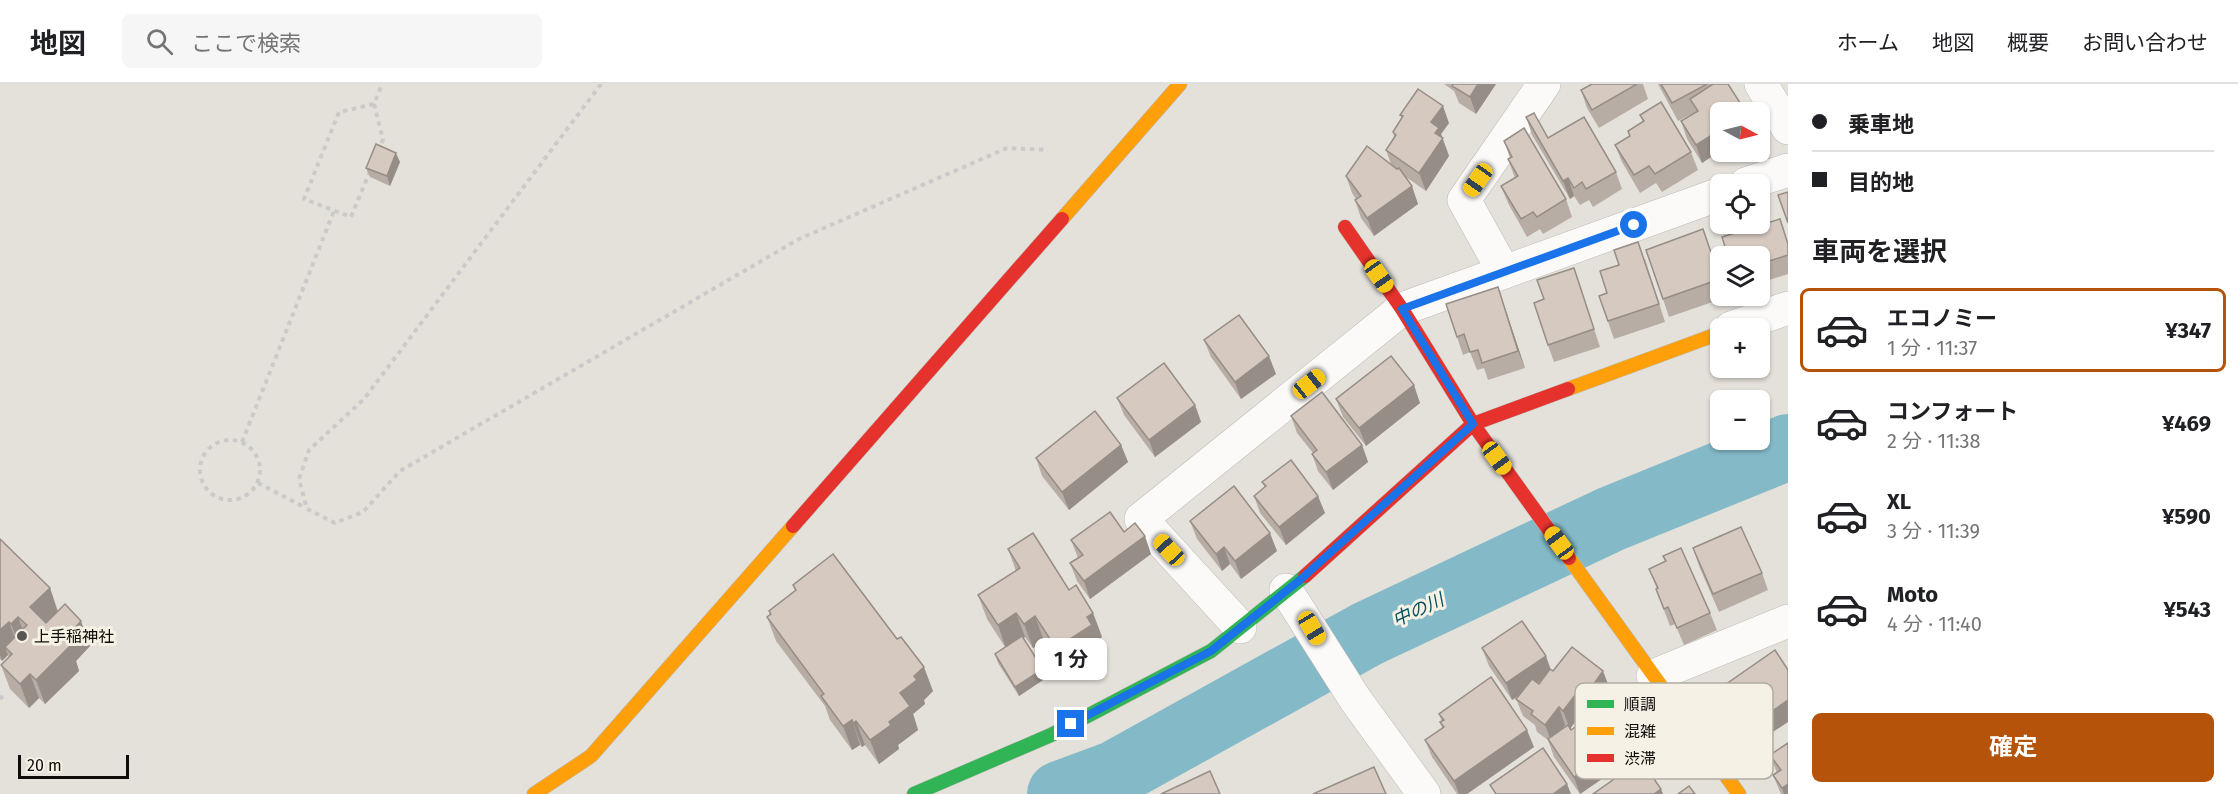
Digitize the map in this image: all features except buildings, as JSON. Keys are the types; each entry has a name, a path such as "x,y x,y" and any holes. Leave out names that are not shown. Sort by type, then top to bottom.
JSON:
{"street":[{"path":"534,794 591,756 1180,84"},
{"path":"1504,272 1464,200 1544,84"},
{"path":"1761,84 1788,128"},
{"path":"1770,176 1788,170"},
{"path":"1240,627 1141,519 1402,309 1710,198"},
{"path":"1345,227 1402,309 1473,424 1658,683"},
{"path":"1760,318 1788,308"},
{"path":"914,794 953,786 1211,651 1286,590 1473,424 1710,337"},
{"path":"1286,590 1355,699 1424,794"},
{"path":"1653,676 1788,621"},
{"path":"1728,779 1739,794"}],"path":[{"path":"379,149 383,139 374,104 382,84"},
{"path":"307,509 299,479 309,450 364,399 601,84"},
{"path":"371,168 351,217 304,199 339,112 374,104"},
{"path":"258,483 335,523 363,512 400,471 799,239 1007,147 1048,150"},
{"path":"242,442 334,211"},
{"path":"223,440 242,442 254,451 260,465 258,483 249,494 236,501 214,497 202,484 200,464 208,448 223,440"}],"waterway":[{"name":"中の川","path":"1060,794 1114,774 1367,634 1611,519 1788,447"}],"traffic: fast":[{"path":"914,794 1051,735 1211,651 1305,576"}],"traffic: slow":[{"path":"1062,219 1180,84"},
{"path":"1568,389 1710,337"},
{"path":"534,794 591,756 793,526"},
{"path":"1569,558 1659,683"},
{"path":"1728,779 1739,794"}],"traffic: jam":[{"path":"793,526 1062,219"},
{"path":"1345,227 1402,309 1473,424 1569,558"},
{"path":"1305,576 1473,424 1568,389"}],"place":[{"name":"上手稲神社","path":"22,636"}],"route":[{"path":"1071,724 1211,651 1300,580 1473,424 1402,309 1634,225"}]}
